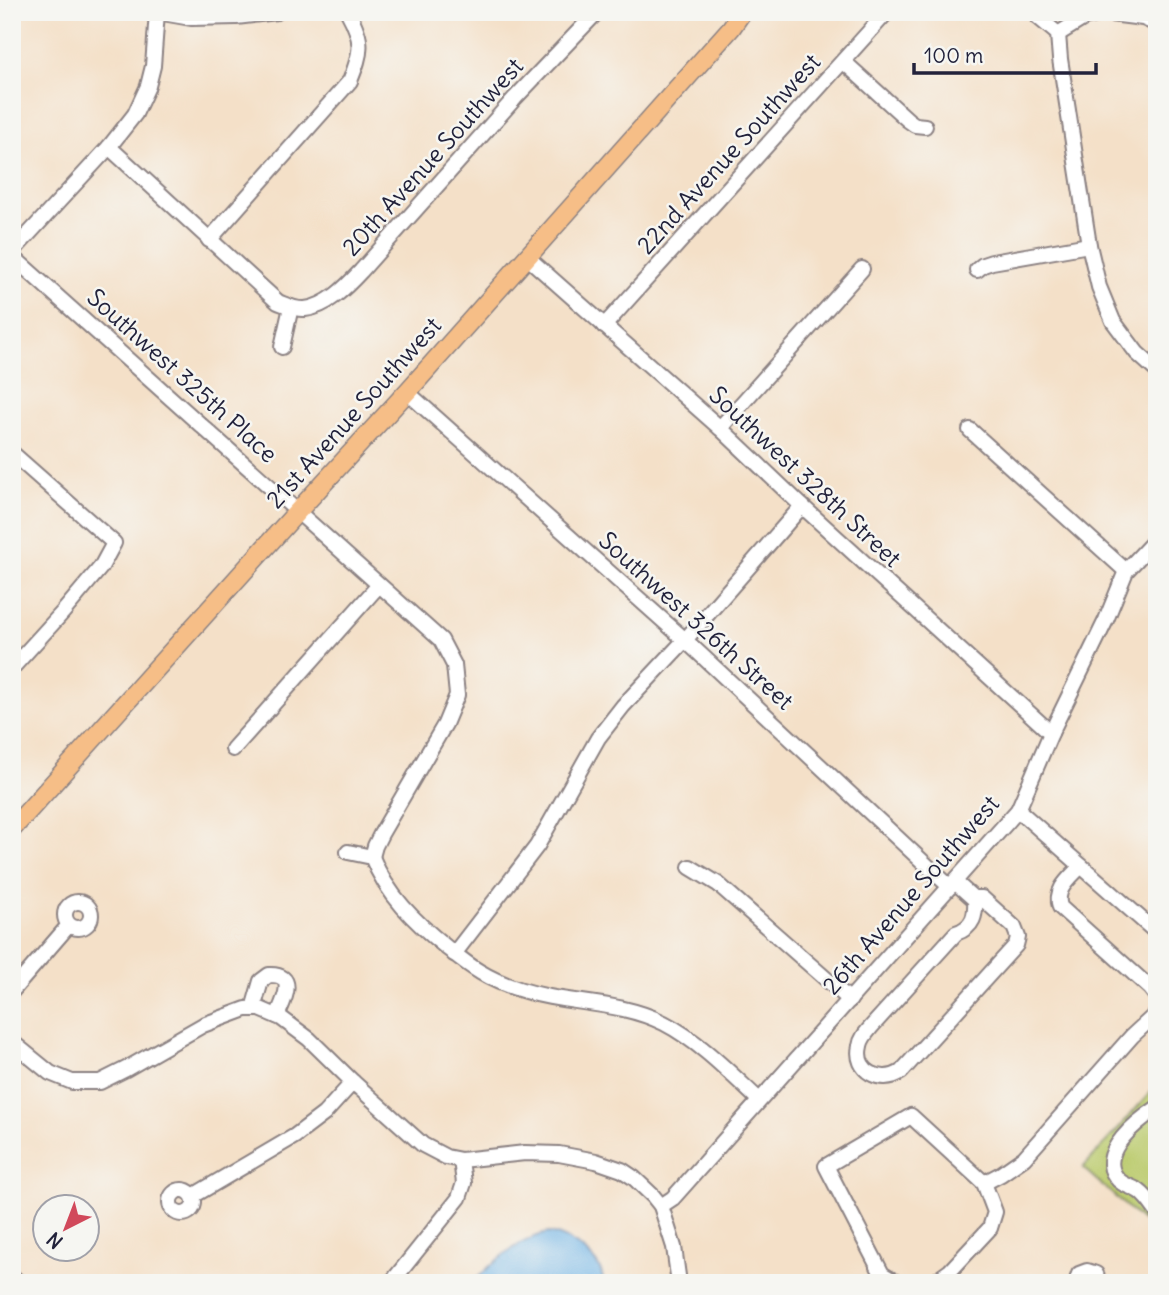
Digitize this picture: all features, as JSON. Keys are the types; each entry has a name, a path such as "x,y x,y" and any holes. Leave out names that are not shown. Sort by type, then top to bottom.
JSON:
{"main road":[{"name":"21st Avenue Southwest","path":"731,29 742,12"},
{"name":"21st Avenue Southwest","path":"12,829 407,393 731,29 750,12"}],"street":[{"path":"12,254 109,147 135,114 148,86 157,12 191,18 236,17 277,12"},
{"path":"209,240 349,81 360,56 359,32 348,12"},
{"name":"20th Avenue Southwest","path":"291,307 305,309 337,295 597,12"},
{"name":"22nd Avenue Southwest","path":"604,326 887,12"},
{"path":"1032,12 1058,34 1089,245 1099,287 1113,321 1136,353 1157,371"},
{"path":"1058,34 1084,18 1103,13 1143,18 1157,24"},
{"path":"844,62 908,120 915,125 925,126"},
{"path":"109,147 278,302 291,307 282,347"},
{"path":"977,270 992,262 1089,245"},
{"name":"Southwest 325th Place","path":"12,254 441,640 454,665 457,695 445,724 381,834 372,858"},
{"name":"Southwest 328th Street","path":"527,257 720,428 1051,733"},
{"path":"720,428 862,269"},
{"name":"Southwest 326th Street","path":"407,393 685,640 953,885 973,898 975,898 982,898 1014,927 1018,937 1016,945 901,1072 890,1078 872,1075 860,1060 861,1041 956,933 970,925 975,913 975,898"},
{"path":"970,430 1126,571"},
{"path":"12,668 101,567 114,543 13,455"},
{"path":"454,954 537,846 598,738 623,706 685,640 802,506"},
{"name":"26th Avenue Southwest","path":"661,1206 673,1198 1018,810 1126,571 1157,538"},
{"path":"233,749 379,585"},
{"path":"1018,810 1157,933"},
{"path":"348,852 372,858 379,874 400,904 430,934 480,973 516,989 550,997 604,1004 664,1023 692,1041 759,1100"},
{"path":"1081,866 1060,889 1060,907 1157,997"},
{"path":"690,867 718,884 850,1000"},
{"path":"12,991 69,925"},
{"path":"257,1009 261,981 269,975 278,976 286,982 287,992 277,1016"},
{"path":"12,1042 50,1073 72,1082 100,1082 203,1025 246,1009 257,1009 277,1016 309,1040 423,1145 446,1157 461,1160 545,1153 596,1160 622,1170 634,1178 661,1206 674,1247 680,1283"},
{"path":"984,1183 1024,1158 1132,1036 1157,1013"},
{"path":"193,1196 295,1136 324,1114 353,1082"},
{"path":"1157,1108 1125,1134 1113,1152 1111,1162 1116,1178 1141,1192 1157,1212"},
{"path":"897,1283 882,1274 826,1166 911,1116 984,1183 995,1212 990,1227 950,1271 933,1283"},
{"path":"391,1283 459,1198 464,1182 461,1160"},
{"path":"1076,1283 1079,1274 1087,1270 1096,1274 1099,1283"},
{"path":"12,1276 19,1283"}],"green space":[{"path":"1157,1085 1157,1234 1083,1168"}],"water":[{"path":"550,1233 585,1251 598,1266 603,1283 473,1283 498,1259 519,1245"}]}
